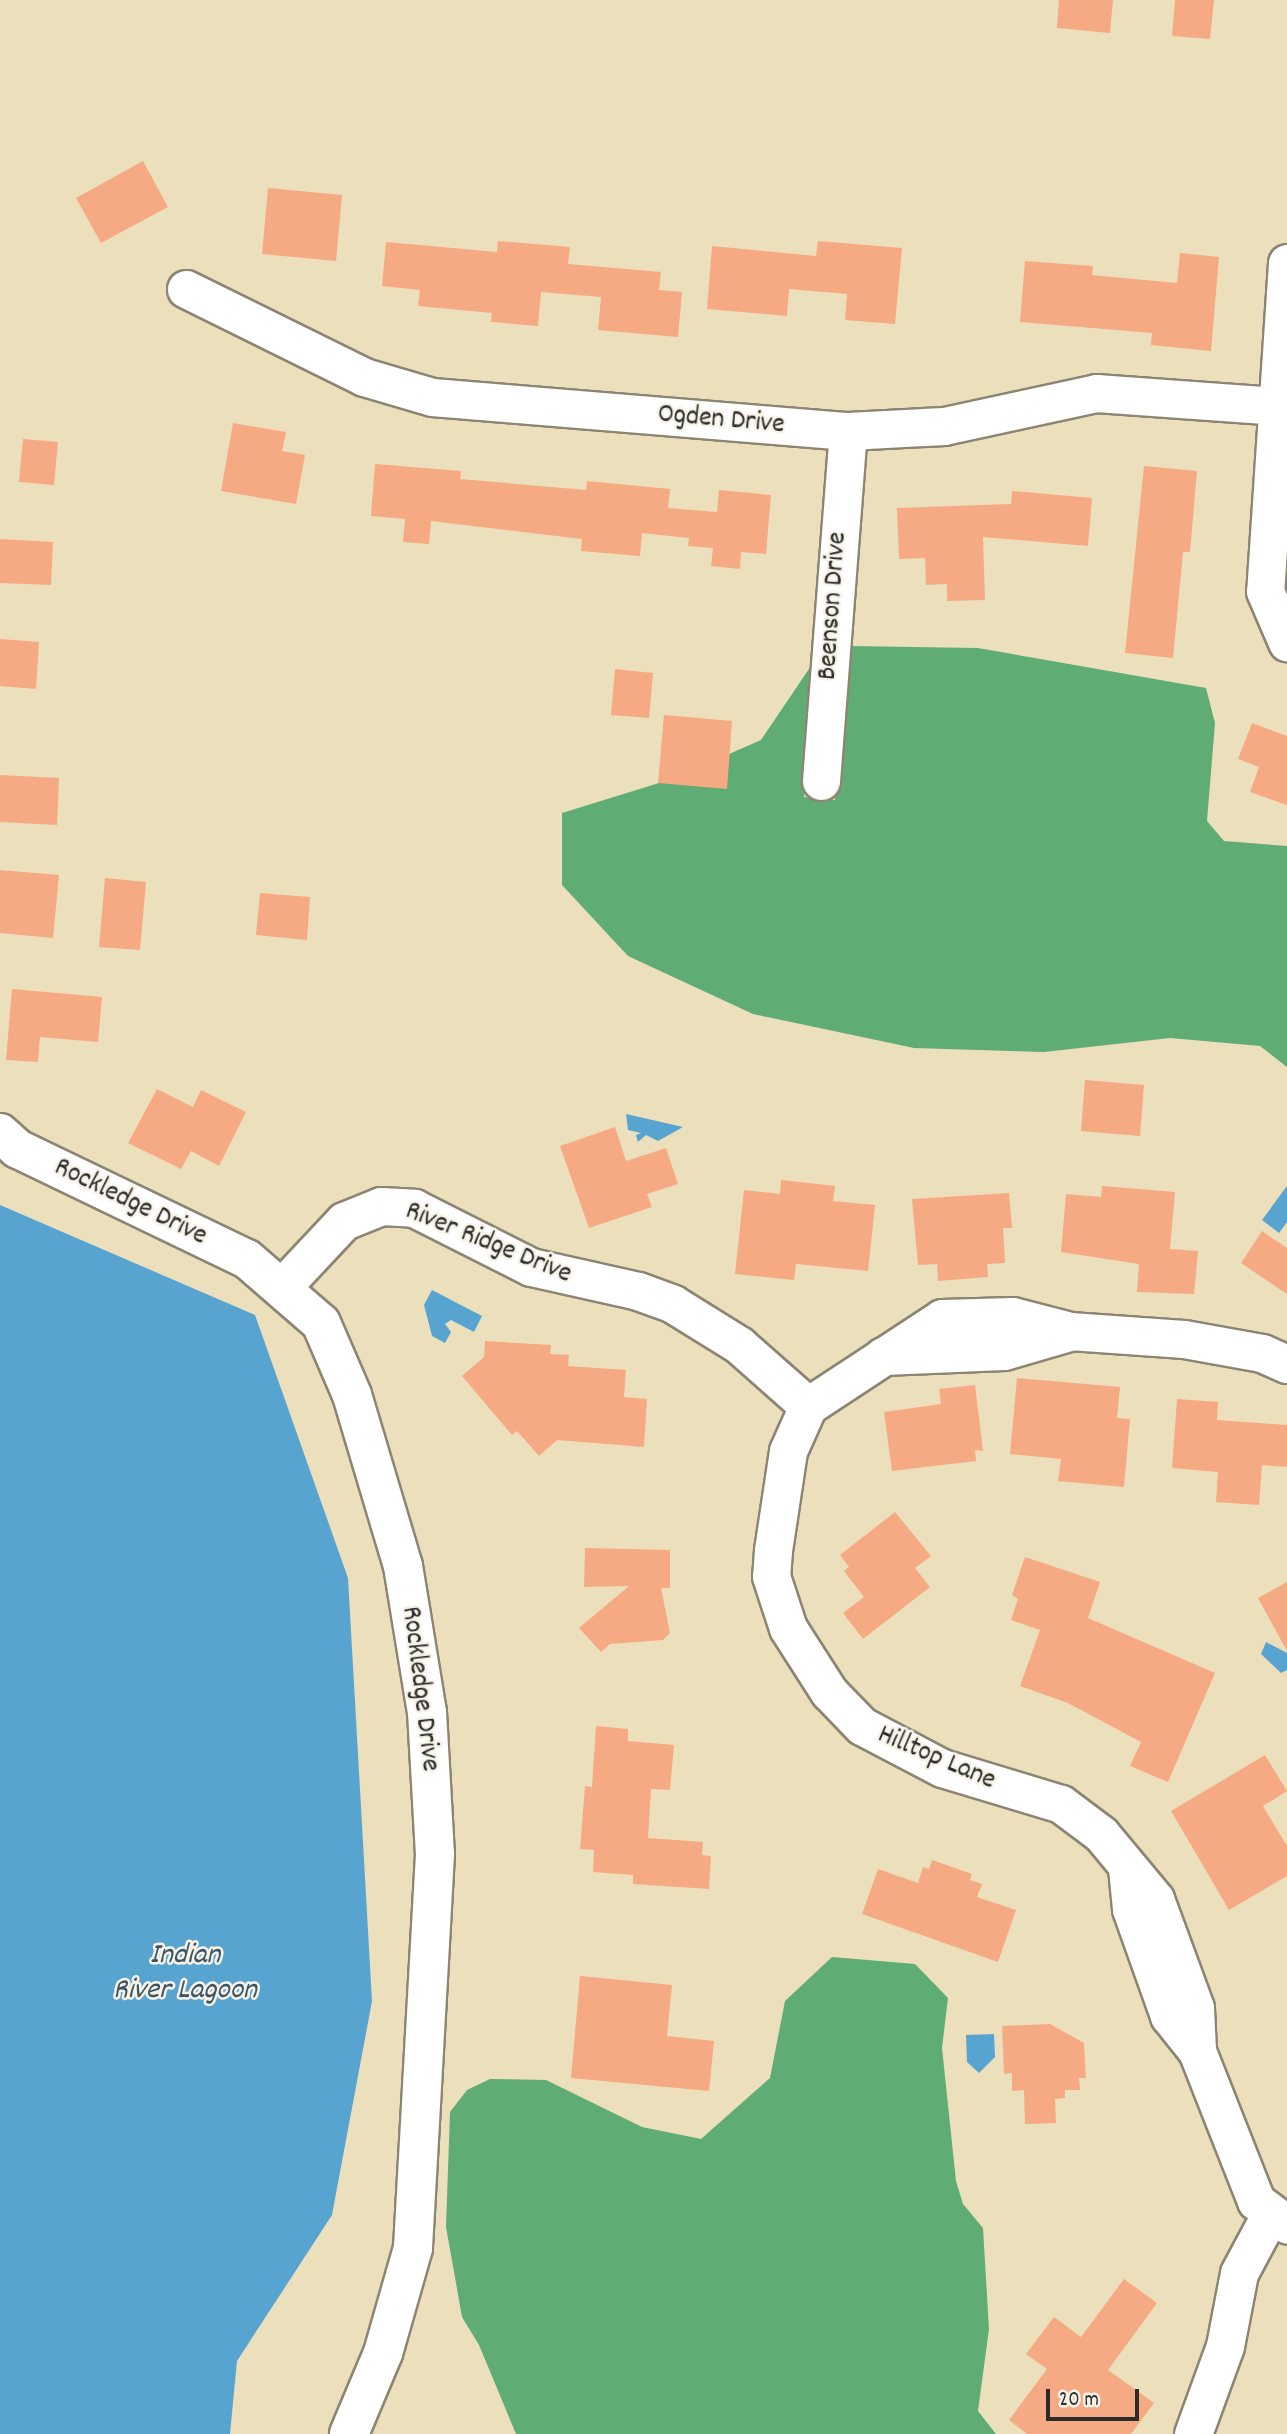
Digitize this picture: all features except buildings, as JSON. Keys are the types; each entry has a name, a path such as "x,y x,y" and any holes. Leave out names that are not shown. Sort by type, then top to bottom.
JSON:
{"street":[{"path":"1286,642 1265,591 1287,263"},
{"name":"Ogden Drive","path":"186,289 364,377 432,397 848,431 944,426 1096,393 1276,406"},
{"name":"Beenson Drive","path":"821,781 848,431"},
{"name":"Rockledge Drive","path":"0,1133 18,1149 247,1259 320,1323 356,1409 403,1566 427,1712 435,1854 413,2248 383,2353 349,2434"},
{"name":"River Ridge Drive","path":"281,1289 344,1221 381,1206 414,1208 531,1267 638,1291 673,1304 739,1345 807,1406"},
{"path":"807,1406 942,1318 1012,1315 1070,1331 1184,1339 1262,1353 1287,1364"},
{"name":"Hilltop Lane","path":"807,1406 788,1451 771,1576 788,1628 829,1692 862,1726 895,1747 942,1768 1061,1804 1101,1834 1127,1868 1130,1909 1169,2016 1197,2051 1241,2171 1256,2201 1279,2219"},
{"path":"1193,2434 1226,2346 1239,2273 1279,2219"}],"green space":[{"path":"847,646 978,648 1206,688 1215,723 1207,821 1224,841 1287,846 1287,1067 1260,1046 1170,1038 1044,1052 914,1048 753,1014 628,956 562,885 562,813 672,779 761,740 815,660 804,797 835,800"},
{"path":"832,1957 915,1964 948,1998 942,2048 956,2181 963,2204 983,2228 989,2329 978,2411 996,2434 516,2434 479,2345 462,2317 446,2227 450,2112 467,2090 490,2079 546,2080 642,2127 701,2139 770,2078 785,2001"}],"water":[{"path":"626,1114 683,1127 658,1141 646,1135 638,1142 636,1135 641,1133 628,1130"},
{"path":"1287,1186 1287,1222 1279,1233 1262,1220"},
{"name":"Indian River Lagoon","path":"0,1205 255,1315 348,1578 372,2001 332,2215 237,2361 230,2434 0,2434"},
{"path":"432,1290 482,1316 474,1332 451,1320 445,1324 451,1332 445,1343 432,1336 424,1305"},
{"path":"1266,1642 1287,1653 1287,1670 1281,1673 1261,1654"},
{"path":"994,2034 995,2057 979,2073 967,2062 966,2035"}]}
